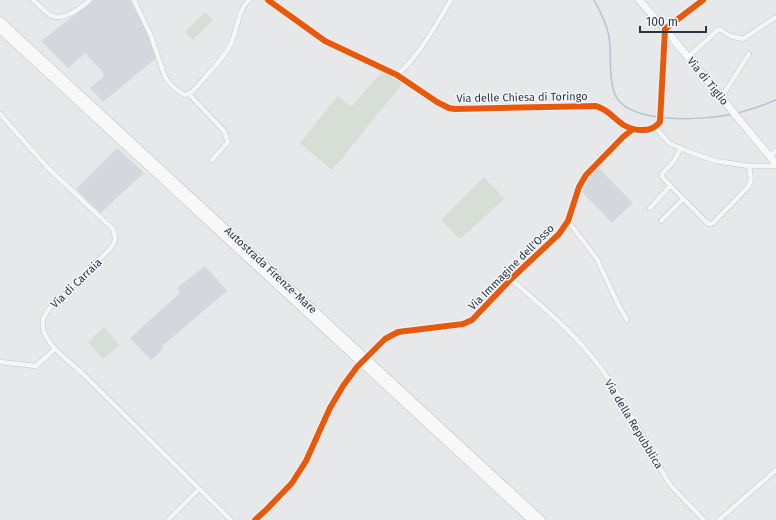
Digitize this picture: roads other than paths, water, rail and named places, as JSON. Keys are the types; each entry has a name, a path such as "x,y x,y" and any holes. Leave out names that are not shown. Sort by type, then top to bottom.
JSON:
{"highway":[{"name":"Autostrada Firenze-Mare","path":"0,21 541,520"},
{"name":"Autostrada Firenze-Mare","path":"0,29 532,520"}],"main road":[{"name":"Via di Tiglio","path":"639,0 665,29 738,119 773,153 776,165"}],"street":[{"path":"33,0 50,15 64,16 76,11 90,0"},
{"path":"134,0 151,36 168,82 182,94 188,94 224,131 228,142 212,160"},
{"path":"188,94 227,51 234,36 240,12 249,0"},
{"name":"Via delle Chiesa di Toringo","path":"268,0 325,40 397,75 437,102 449,108 596,106 602,108 626,127 633,130"},
{"path":"397,75 407,66 423,45 451,0"},
{"path":"633,130 649,130 660,122 665,29 703,0"},
{"path":"688,57 720,29 730,36 743,39 776,17"},
{"path":"721,98 749,54"},
{"name":"Via di Carraia","path":"0,114 48,168 113,229 116,236 115,242 110,249 49,309 43,319 43,328 48,340 55,349 86,377 231,520"},
{"path":"655,127 666,140 681,148 716,161 749,166 776,165"},
{"name":"Via Immagine dell'Osso","path":"255,520 292,483 306,460 342,386 371,352 386,339 398,332 463,324 472,320 510,279 559,234 568,221 579,187 586,175 623,137 633,130"},
{"path":"681,148 674,161 662,174 662,177 708,224 712,224 748,187 750,180 749,166"},
{"path":"650,208 670,186"},
{"path":"661,221 683,199"},
{"path":"568,221 597,258 627,320"},
{"name":"Via della Repubblica","path":"510,279 553,316 589,353 620,398 672,487 704,520"},
{"path":"0,362 36,366 55,349"},
{"path":"719,520 776,470"},
{"path":"168,520 199,489"}],"waterway":[{"path":"594,0 607,27 610,44 612,85 614,92 621,103 633,111 667,118 704,118 733,114"},
{"path":"738,113 776,100"}]}
